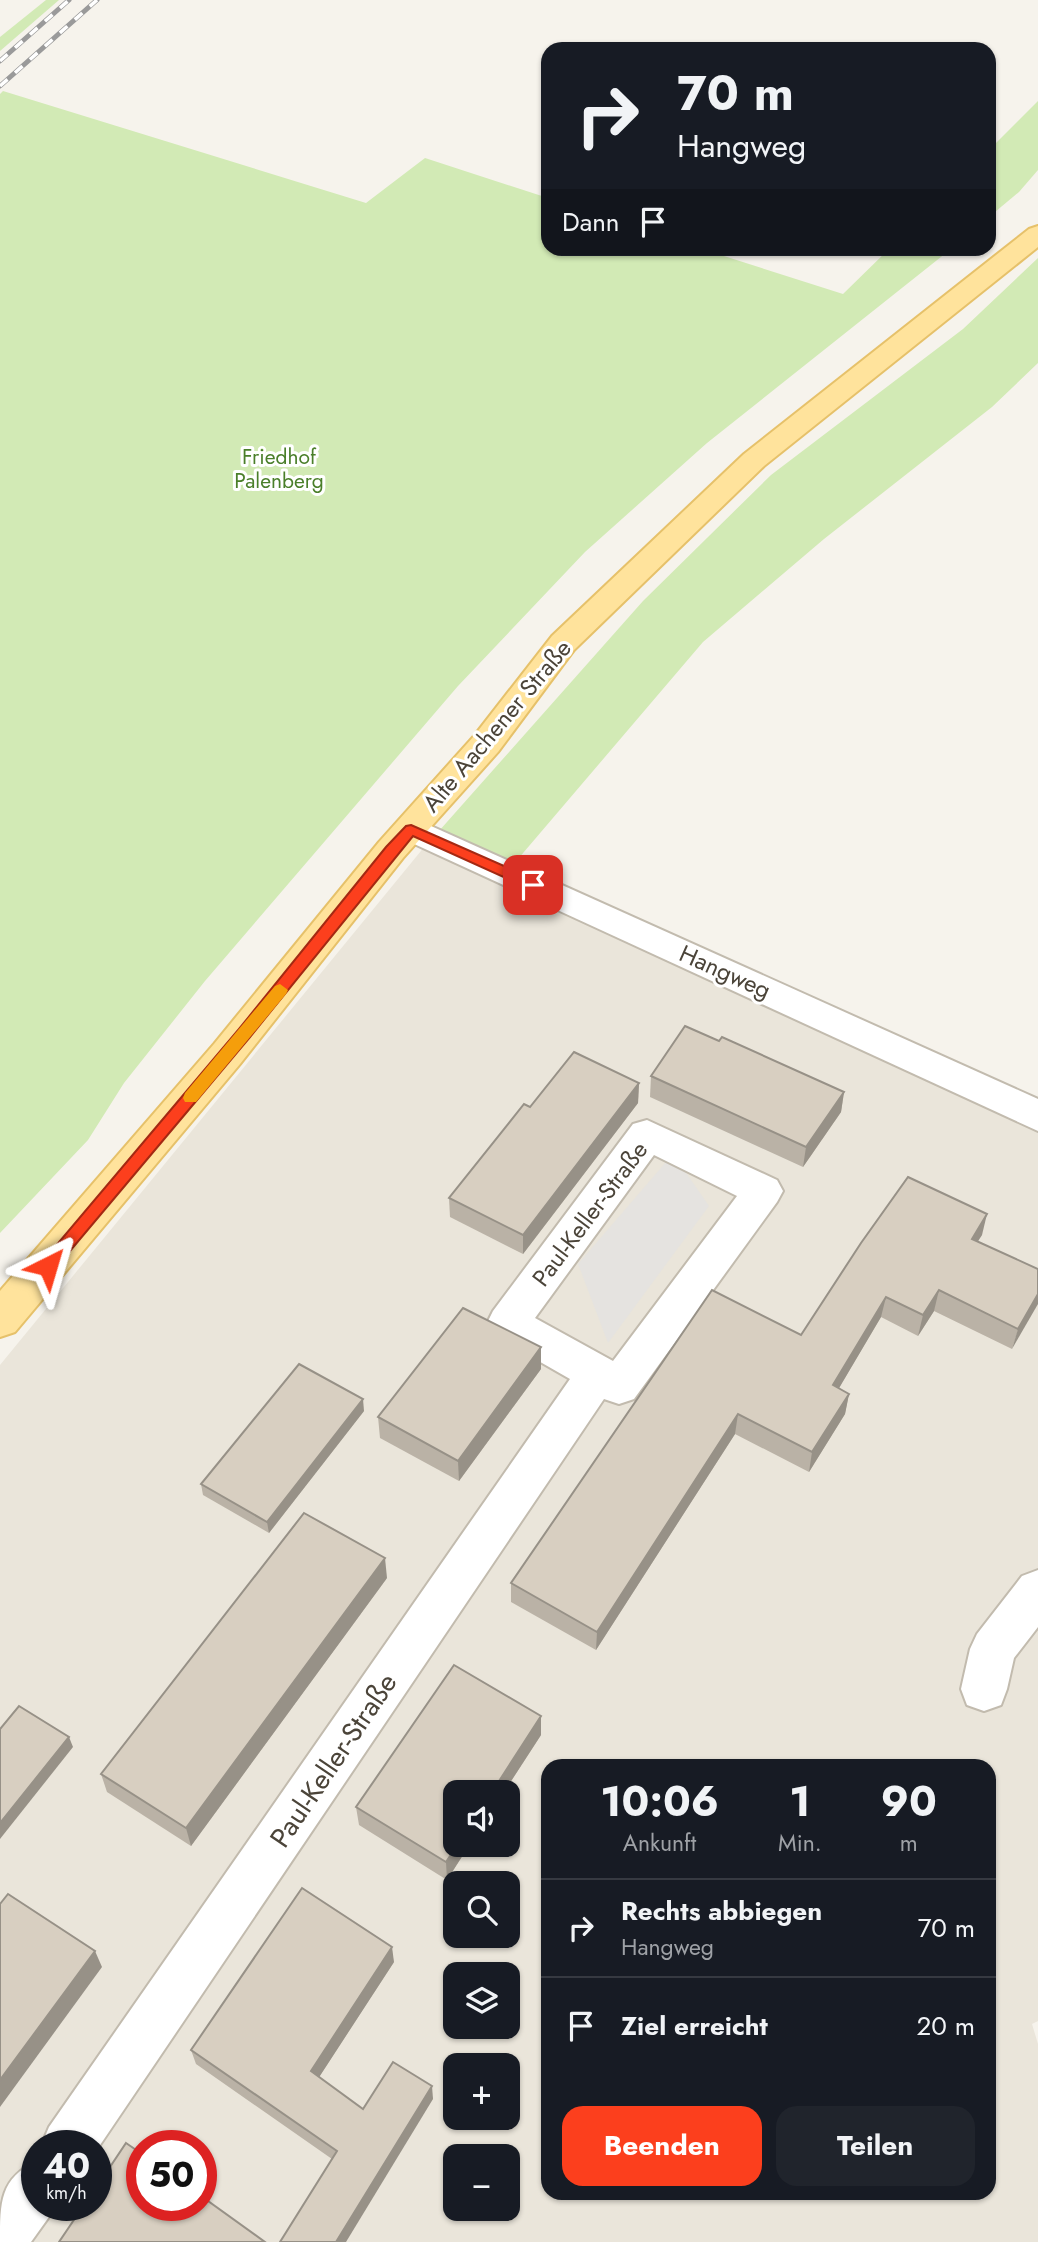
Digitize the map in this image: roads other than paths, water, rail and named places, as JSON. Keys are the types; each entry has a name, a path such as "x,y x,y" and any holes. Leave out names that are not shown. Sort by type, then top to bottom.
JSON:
{"main road":[{"name":"Alte Aachener Straße","path":"0,1320 218,1065 391,850 486,744 563,643 754,460 1038,234"}],"street":[{"name":"Hangweg","path":"411,829 1038,1116"},
{"name":"Paul-Keller-Straße","path":"648,1135 763,1191 619,1386 597,1374 508,1323 648,1135"},
{"name":"Paul-Keller-Straße","path":"79,2130 597,1374"},
{"path":"984,1689 993,1649 1038,1591"},
{"path":"0,2238 21,2210"}],"railway":[{"path":"0,61 69,0"},
{"path":"0,86 97,0"}],"park label":[{"name":"Friedhof Palenberg","path":"279,469"}]}
